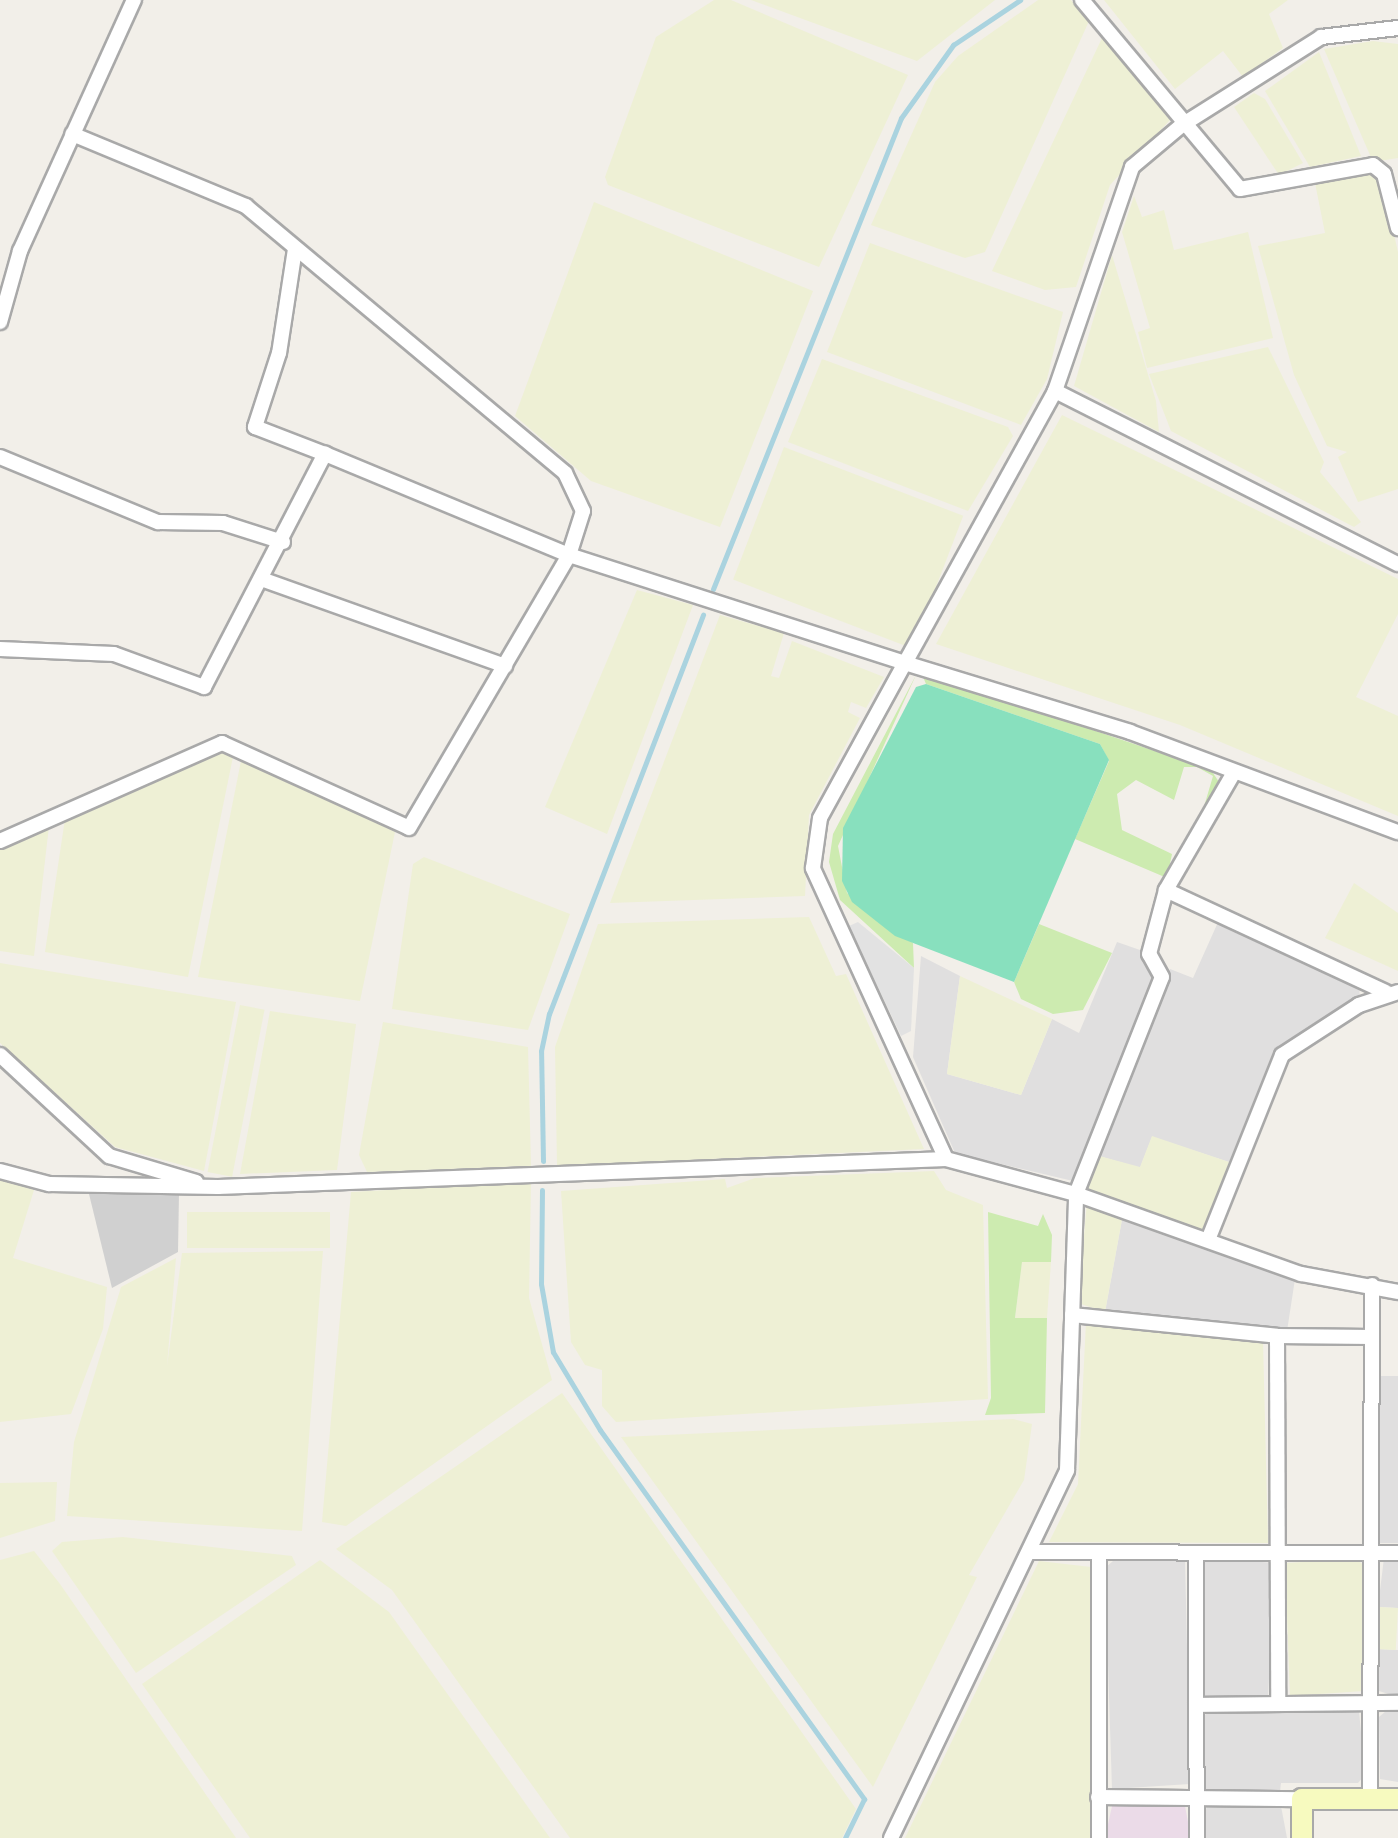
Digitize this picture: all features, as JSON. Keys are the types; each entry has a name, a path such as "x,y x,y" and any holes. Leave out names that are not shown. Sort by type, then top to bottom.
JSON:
{"street":[{"path":"0,322 20,251 134,0"},
{"path":"1082,0 1182,125 1240,189 1380,167 1398,228"},
{"path":"946,1159 813,868 820,818 1055,391 1132,167 1182,125 1321,37 1398,28"},
{"path":"0,841 222,743 409,828 569,555 583,511 565,473 295,249 210,186 72,134"},
{"path":"295,249 279,353 255,427 569,555 1130,732 1233,774 1398,832"},
{"path":"1055,391 1398,564"},
{"path":"0,649 114,654 204,687 264,580 325,454"},
{"path":"0,457 158,522 223,523 283,542"},
{"path":"264,580 505,666"},
{"path":"891,1838 1032,1552 1067,1470 1076,1194 1162,977 1149,954 1166,890 1233,774"},
{"path":"1166,890 1392,992"},
{"path":"1208,1240 1282,1055 1392,992"},
{"path":"0,1055 109,1156 218,1187"},
{"path":"0,1171 49,1184 218,1187 946,1159 1076,1194 1301,1274 1398,1292"},
{"path":"1370,1800 1372,1285"},
{"path":"1072,1315 1277,1336 1372,1337"},
{"path":"1277,1336 1278,1704"},
{"path":"1032,1552 1398,1553"},
{"path":"1196,1553 1197,1838"},
{"path":"1099,1554 1099,1838"},
{"path":"1196,1705 1398,1703"},
{"path":"1098,1797 1398,1799"},
{"path":"1302,1799 1302,1838"}],"shaded area":[{"path":"1219,920 1359,984 1360,1000 1275,1056 1229,1162 1152,1137 1140,1168 1092,1154 1170,969 1193,978"},
{"path":"858,922 914,968 911,1031 901,1036 849,926"},
{"path":"1117,942 1140,950 1156,977 1073,1181 955,1153 913,1057 921,956 960,976 947,1074 1021,1095 1052,1019 1079,1033"},
{"path":"179,1192 178,1252 112,1288 89,1194"},
{"path":"1123,1214 1295,1279 1287,1331 1105,1312"},
{"path":"1380,1376 1398,1376 1398,1543 1380,1543"},
{"path":"1207,1558 1275,1563 1268,1697 1207,1699 1200,1691 1201,1562"},
{"path":"1384,1558 1398,1559 1398,1608 1378,1607"},
{"path":"1185,1559 1190,1784 1112,1789 1105,1568 1113,1561"},
{"path":"1378,1649 1398,1650 1398,1697 1379,1691"},
{"path":"1359,1711 1365,1775 1358,1783 1281,1783 1280,1792 1207,1792 1201,1784 1202,1718 1208,1712"},
{"path":"1386,1711 1398,1711 1398,1782 1380,1779 1379,1717"},
{"path":"1207,1805 1281,1806 1287,1838 1201,1838"},
{"path":"1112,1806 1185,1806 1191,1838 1105,1838"}],"green space":[{"path":"714,0 731,0 908,75 819,267 608,185 605,177 656,37"},
{"path":"751,0 995,0 917,61"},
{"path":"1038,0 1071,0 1089,21 985,252 965,258 871,225 935,82 958,56"},
{"path":"1104,0 1288,0 1269,14 1283,48 1243,77 1223,51 1175,89"},
{"path":"1102,38 1170,120 1110,185 1076,287 1045,290 992,271"},
{"path":"1373,41 1398,44 1398,158 1373,162 1324,49"},
{"path":"1319,52 1361,156 1310,167 1265,91"},
{"path":"1254,93 1265,99 1303,163 1279,175 1234,107"},
{"path":"1369,169 1382,180 1398,252 1398,489 1358,502 1338,457 1347,452 1327,446 1294,375 1258,246 1325,233 1314,178"},
{"path":"1134,196 1142,217 1164,210 1174,250 1248,232 1273,338 1147,368 1138,332 1150,328 1122,232"},
{"path":"594,202 813,291 720,527 591,481 515,416"},
{"path":"870,243 1063,312 1047,379 1021,425 827,352"},
{"path":"1112,255 1156,401 1159,432 1074,386"},
{"path":"1268,347 1324,462 1320,472 1361,522 1354,527 1171,431 1149,374"},
{"path":"822,359 1008,427 1013,436 968,511 788,442"},
{"path":"1062,415 1398,579 1398,614 1356,697 1398,716 1398,816 1180,725 936,644"},
{"path":"784,447 963,516 912,648 733,580"},
{"path":"637,590 693,605 607,834 545,807"},
{"path":"720,615 784,633 771,676 779,678 792,641 884,677 866,708 851,702 848,712 860,718 809,815 805,896 610,903"},
{"path":"921,672 1211,770 1219,782 1203,810 1213,776 1197,767 1184,767 1174,800 1136,780 1117,794 1122,830 1172,854 1167,878 1075,839 1109,761 1100,744 926,684"},
{"path":"916,675 838,846 847,893 913,943 914,968 840,900 829,862 833,834"},
{"path":"926,684 1100,744 1109,760 1014,982 895,936 852,902 842,881 843,828 916,687"},
{"path":"218,748 234,752 188,977 45,952 65,819"},
{"path":"242,756 395,832 360,1001 198,977"},
{"path":"49,826 34,956 0,951 0,849"},
{"path":"424,857 570,914 528,1030 392,1009 413,864"},
{"path":"1354,883 1398,913 1398,971 1325,938"},
{"path":"809,917 836,976 846,974 924,1149 557,1166 555,1047 598,924"},
{"path":"1039,924 1112,953 1083,1010 1053,1014 1021,999 1014,982"},
{"path":"0,963 236,1002 204,1171 115,1147 0,1043"},
{"path":"960,976 1052,1019 1021,1095 947,1074"},
{"path":"240,1005 265,1010 232,1177 208,1172"},
{"path":"270,1011 356,1024 337,1170 240,1174"},
{"path":"383,1022 528,1047 531,1166 367,1172 359,1155"},
{"path":"1152,1136 1229,1162 1205,1235 1084,1191 1092,1154 1140,1167"},
{"path":"934,1171 946,1190 983,1205 988,1399 616,1422 602,1406 602,1370 585,1365 571,1342 561,1191 725,1179 727,1188 755,1178"},
{"path":"0,1179 34,1190 13,1258 107,1287 103,1329 71,1414 0,1422"},
{"path":"531,1182 529,1298 552,1380 346,1526 322,1522 351,1192"},
{"path":"1087,1202 1123,1214 1105,1312 1078,1303"},
{"path":"187,1212 330,1212 330,1248 187,1248"},
{"path":"988,1212 1038,1226 1043,1214 1052,1235 1051,1262 1022,1262 1015,1318 1047,1318 1045,1413 985,1415 991,1398"},
{"path":"323,1251 302,1531 67,1516 74,1442 121,1287 176,1258 167,1366 182,1253"},
{"path":"1022,1261 1051,1262 1047,1318 1015,1319"},
{"path":"1086,1322 1263,1341 1268,1543 1049,1542 1078,1484"},
{"path":"562,1393 856,1809 842,1838 570,1838 392,1590 336,1549"},
{"path":"1013,1419 1032,1424 1024,1480 969,1575 977,1577 873,1787 621,1437"},
{"path":"57,1482 55,1521 0,1538 0,1483"},
{"path":"123,1537 292,1556 296,1565 136,1673 52,1551 62,1542"},
{"path":"34,1551 236,1838 0,1838 0,1560"},
{"path":"1357,1559 1364,1566 1364,1691 1290,1696 1285,1563"},
{"path":"320,1560 389,1612 550,1838 250,1838 142,1684"},
{"path":"1039,1561 1091,1567 1092,1838 905,1838"},
{"path":"1378,1607 1398,1608 1396,1650 1376,1649"}],"waterway":[{"path":"713,589 901,118 953,45 1020,0"},
{"path":"543,1161 541,1051 549,1014 703,615"},
{"path":"542,1190 541,1284 553,1352 600,1430 864,1799 845,1838"}]}
